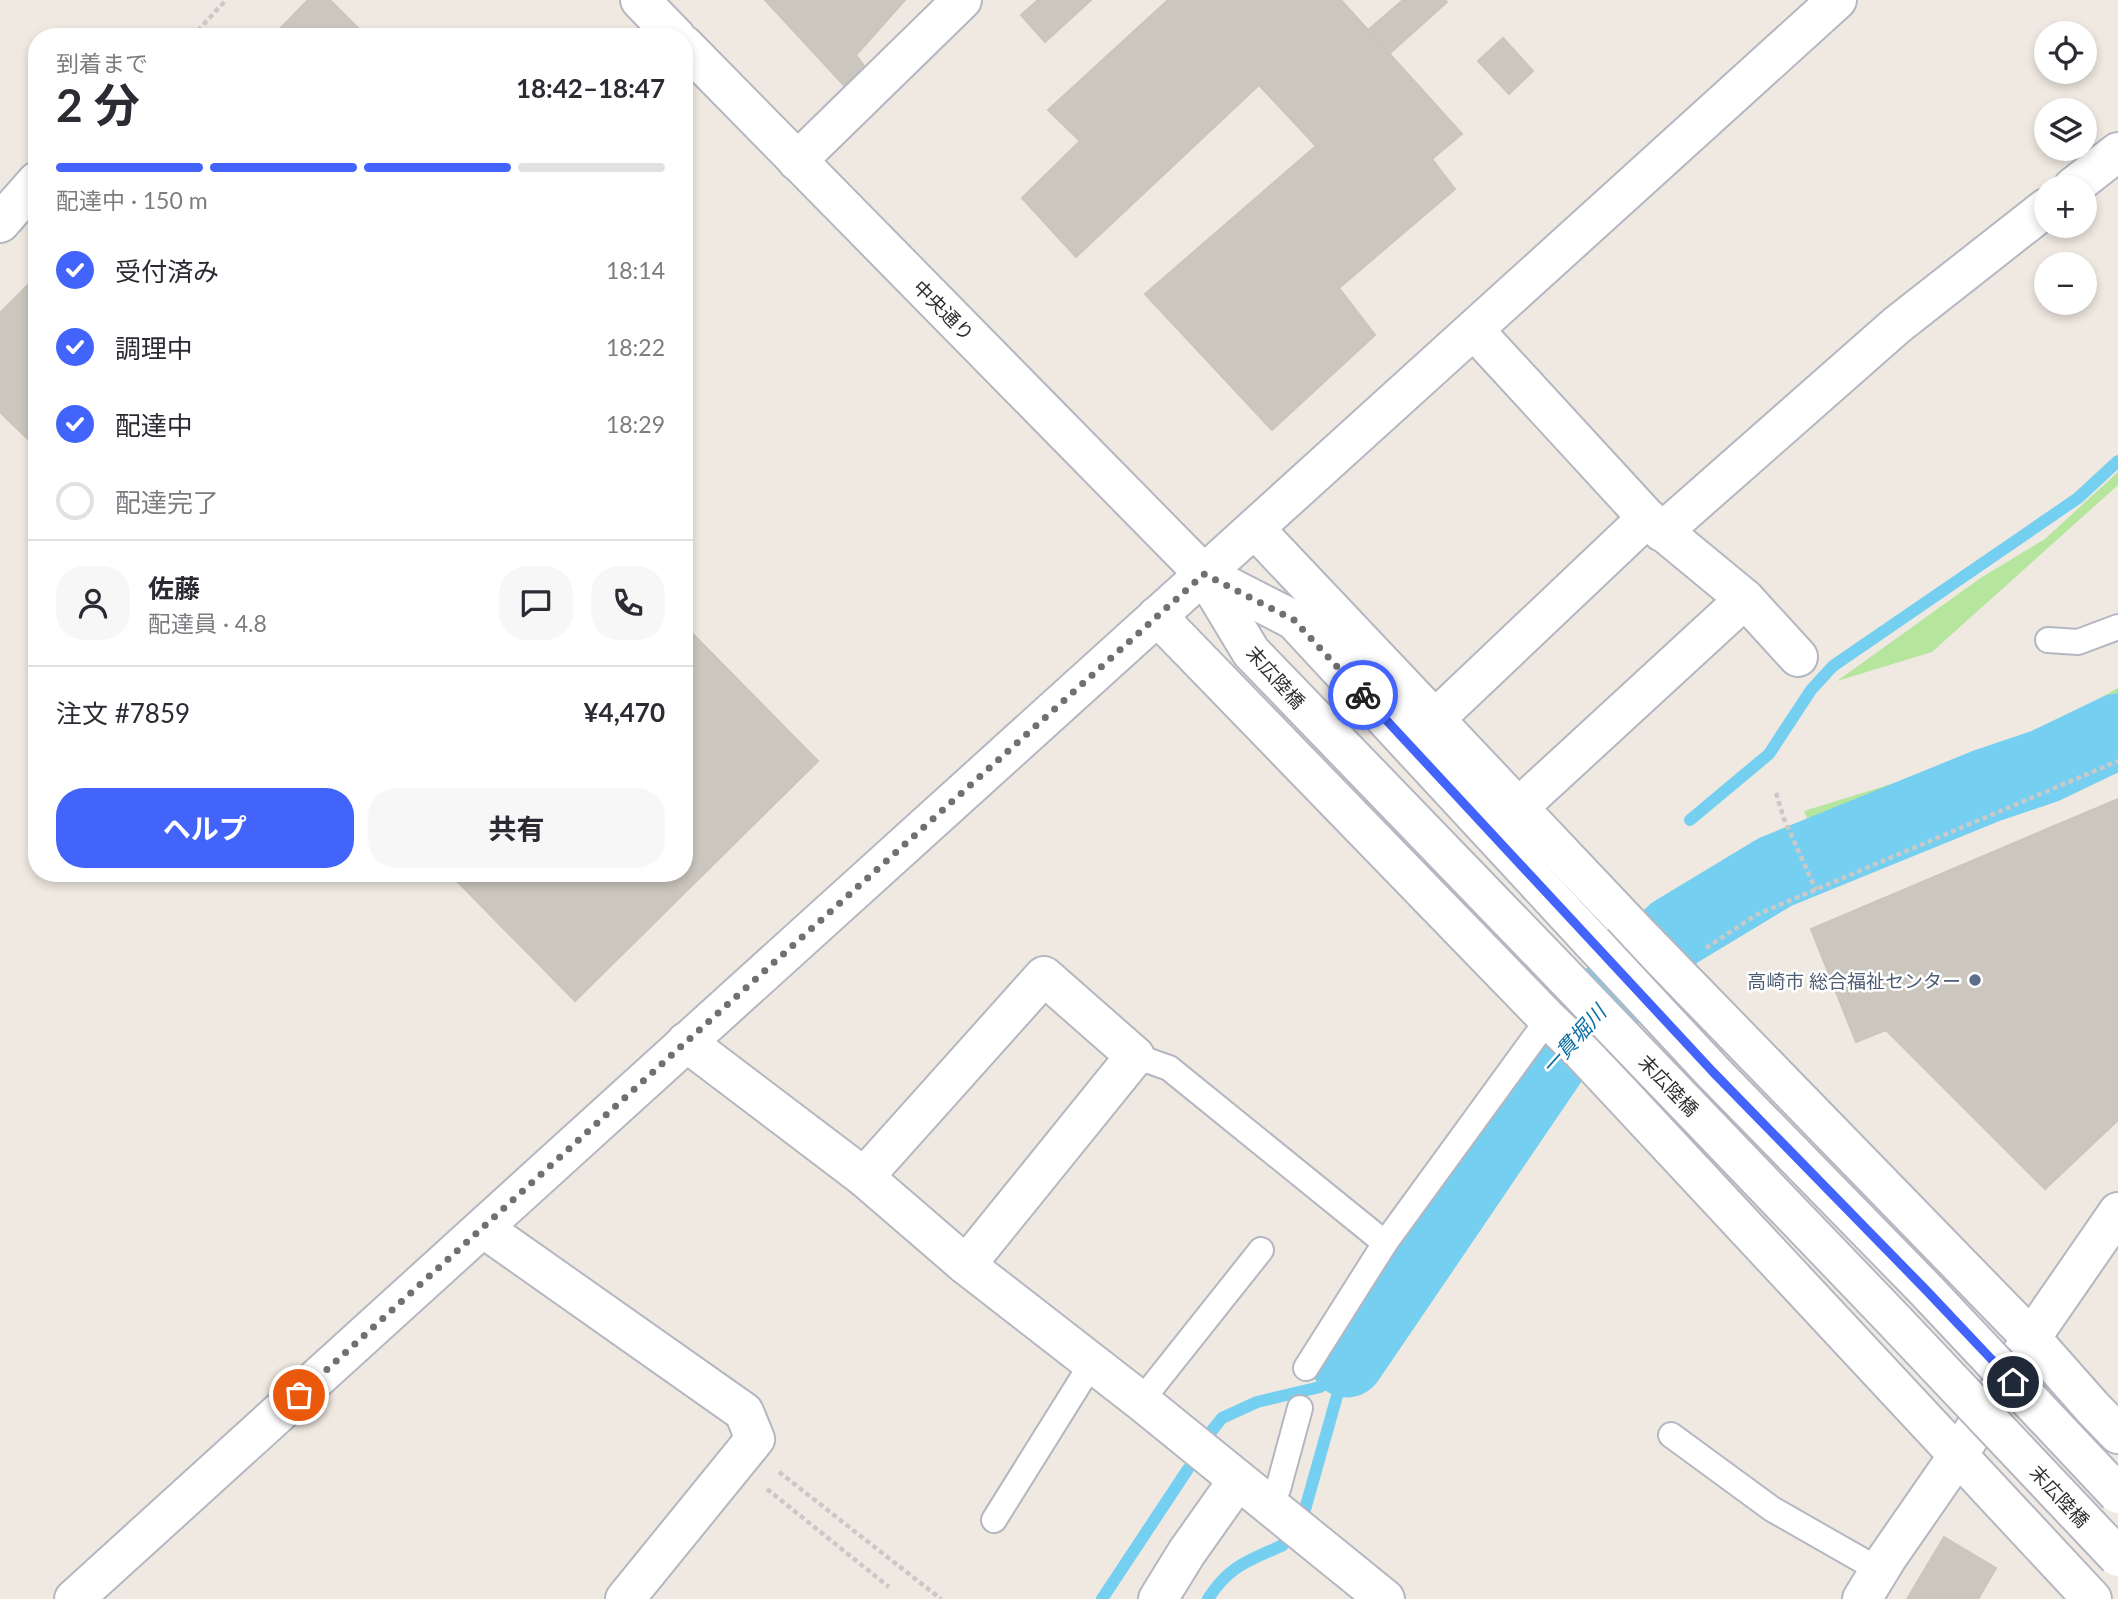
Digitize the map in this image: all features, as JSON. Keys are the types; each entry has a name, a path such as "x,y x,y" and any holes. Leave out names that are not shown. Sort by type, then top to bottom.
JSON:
{"street":[{"path":"640,0 667,28"},
{"path":"797,161 962,0"},
{"path":"74,1599 1837,0"},
{"name":"中央通り","path":"693,54 1204,574"},
{"path":"2088,175 2118,152"},
{"path":"0,223 28,191"},
{"path":"1434,720 1655,525 1897,325 2034,217"},
{"path":"1474,330 1655,525 1745,599 1798,656"},
{"path":"1255,529 1637,933 1681,959 2118,1434"},
{"path":"1204,574 1294,620 1713,1072 1925,1289 2118,1494"},
{"name":"末広陸橋","path":"1204,574 1251,652 1882,1307 2118,1557"},
{"path":"1519,807 1745,599"},
{"path":"1157,616 1537,1007 1545,1027 1583,1053 2092,1599"},
{"path":"864,1177 1044,976 1136,1056 966,1265"},
{"path":"686,1042 864,1177 966,1265 1141,1401 1384,1599"},
{"path":"1870,1585 1959,1454 2031,1338 2118,1212"},
{"path":"483,1228 744,1412 745,1451 625,1599"},
{"path":"1158,1599 1187,1552 1238,1480"}],"lane":[{"path":"2048,640 2078,642 2118,627"},
{"path":"1306,1367 1385,1243 1545,1027"},
{"path":"1136,1056 1169,1068 1385,1243"},
{"path":"1141,1401 1261,1250"},
{"path":"994,1520 1092,1363"},
{"path":"1269,1504 1278,1489 1300,1408"},
{"path":"1671,1435 1870,1585"}],"path":[{"path":"200,28 226,0"},
{"path":"1681,959 1756,915 2118,761"},
{"path":"1776,793 1784,820 1816,890"},
{"path":"745,1451 889,1587"},
{"path":"745,1451 771,1465 940,1599"}],"green space":[{"path":"2118,472 2118,485 1932,652 1837,681 1982,577 2045,539"},
{"path":"2118,688 2118,713 1988,772 1874,807 1809,823 1804,811 2011,747"}],"building":[{"path":"308,0 330,0 358,28 281,28"},
{"path":"765,0 905,0 856,55 870,74 851,93"},
{"path":"1038,0 1091,0 1045,42 1021,15"},
{"path":"1168,0 1341,0 1462,134 1432,159 1455,189 1339,288 1375,335 1272,430 1145,294 1316,146 1259,85 1076,257 1022,198 1080,141 1048,110"},
{"path":"1403,0 1447,2 1389,54 1368,30"},
{"path":"1503,38 1533,71 1509,94 1478,61"},
{"path":"28,285 28,439 0,412 0,313"},
{"path":"693,634 818,761 575,1001 458,882 693,882"},
{"name":"高崎市 総合福祉センター","path":"2118,799 2118,1120 2045,1189 1886,1030 1856,1042 1811,929"},
{"path":"1944,1537 1996,1568 1978,1599 1907,1599"}],"waterway":[{"path":"1690,820 1769,754 1811,690 1833,666 2078,498 2118,461"},
{"name":"一貫堀川","path":"1347,1360 1555,1054 1674,933 1775,872 1986,786 2045,766 2118,731"},
{"path":"1206,1438 1222,1418 1257,1402 1320,1387 1347,1360"},
{"name":"一貫堀川","path":"1304,1513 1346,1364"},
{"path":"1102,1599 1188,1469"},
{"name":"一貫堀川","path":"1208,1599 1232,1571 1283,1545"}],"way so far":[{"path":"299,1395 1204,574 1294,620 1363,695"}],"place":[{"name":"高崎市 総合福祉センター","path":"1975,980"}],"route":[{"path":"1363,695 1713,1072 2013,1382"}]}
